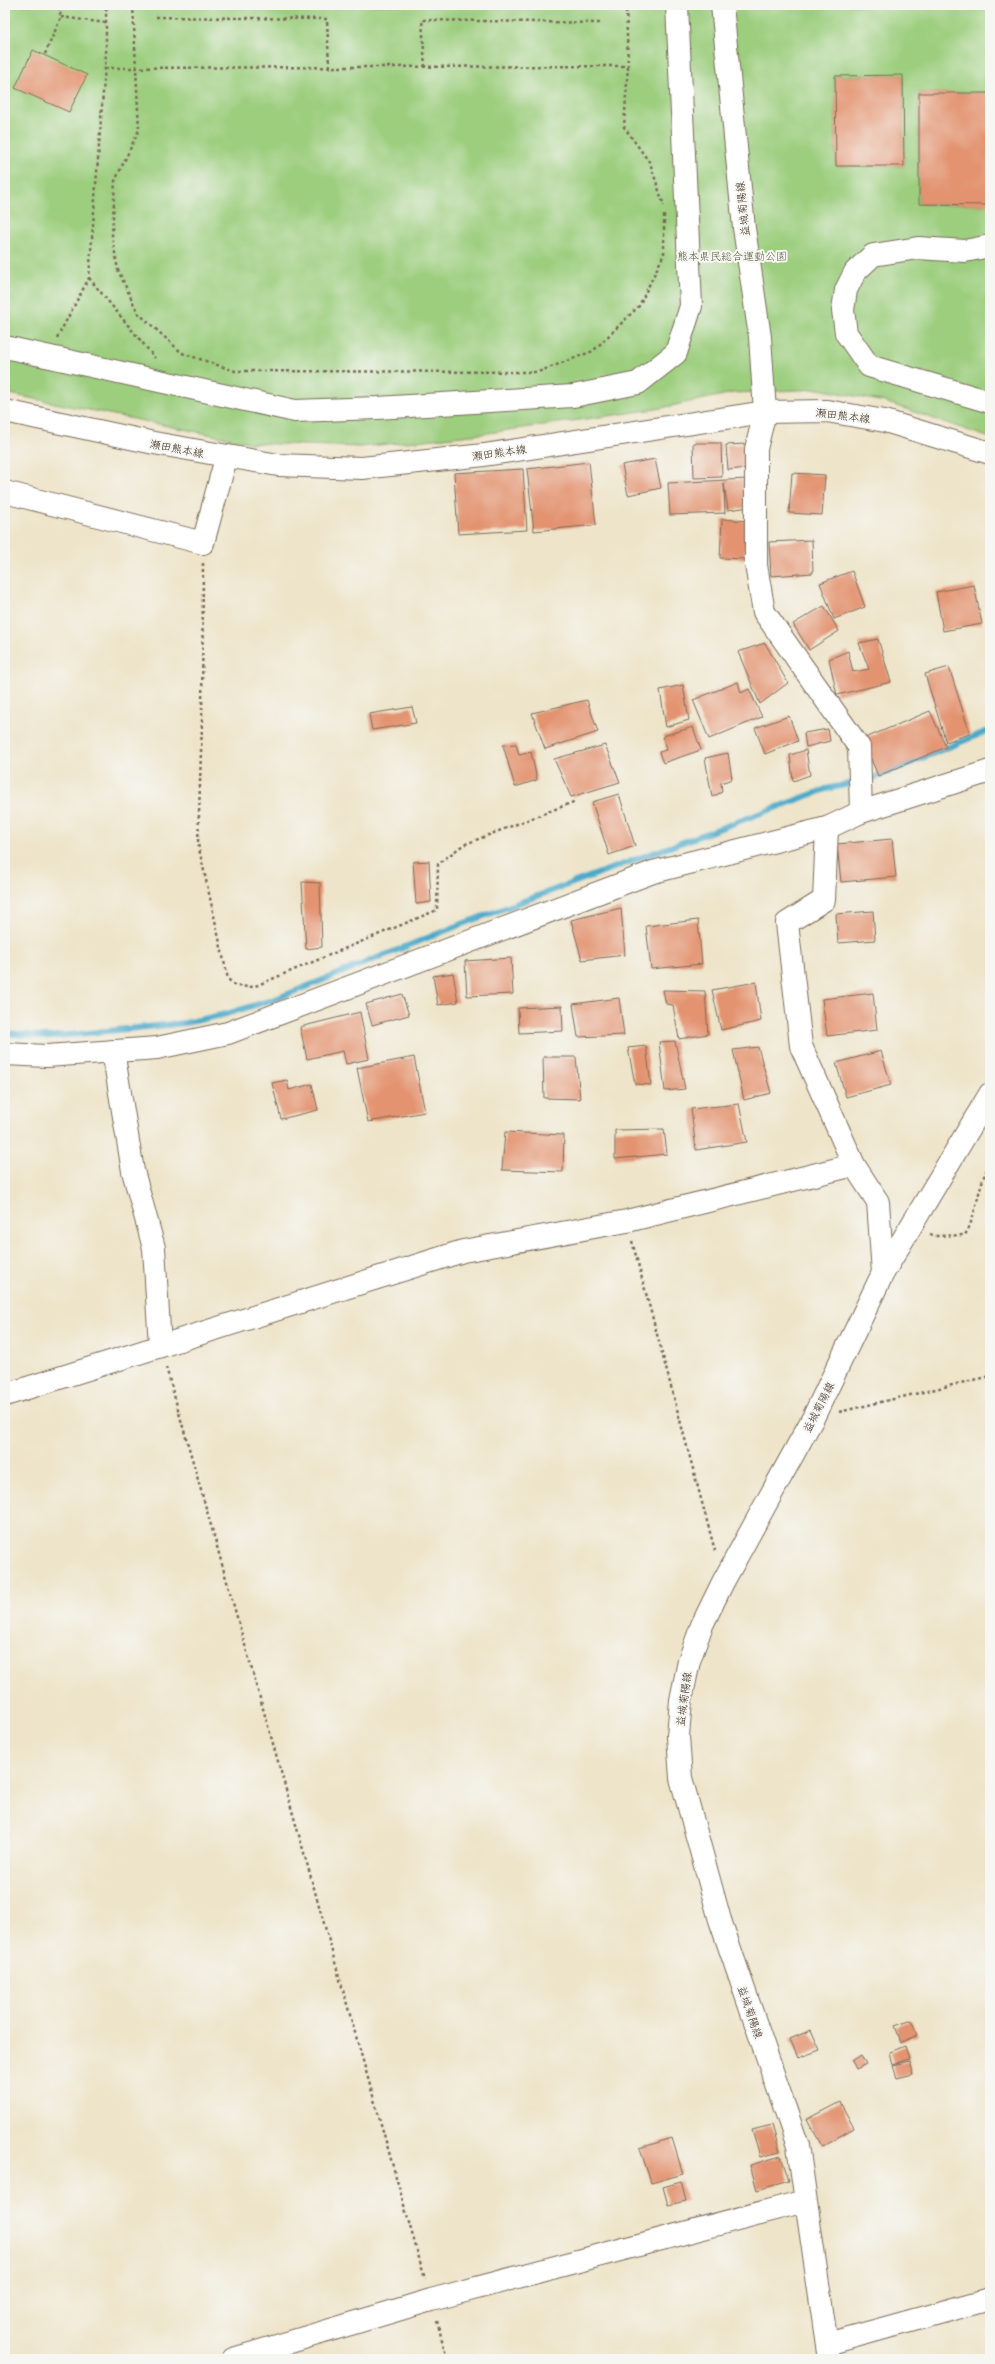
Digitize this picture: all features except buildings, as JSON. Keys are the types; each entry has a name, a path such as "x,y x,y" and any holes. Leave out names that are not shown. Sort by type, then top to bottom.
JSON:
{"street":[{"path":"5,347 295,411 572,396 638,383 676,353 691,306 677,5"},
{"name":"益城菊陽線","path":"722,5 744,228 760,337 765,412 756,449 756,564 764,612 859,747 861,812"},
{"path":"990,246 965,251 918,248 873,255 855,272 846,290 843,310 846,333 869,366 990,402"},
{"name":"瀬田熊本線","path":"5,411 226,458 278,465 362,468 484,455 765,412 827,411 885,420 990,453"},
{"path":"5,492 203,543 226,458"},
{"path":"5,1054 47,1056 158,1048 228,1033 653,872 826,828 861,812 990,771"},
{"path":"826,828 824,900 787,922 801,1046 854,1165 878,1202 884,1272"},
{"path":"113,1051 134,1171 154,1248 160,1346"},
{"name":"益城菊陽線","path":"828,2352 798,2146 720,1920 681,1778 678,1736 681,1700 689,1661 702,1625 813,1418 884,1272 990,1094"},
{"path":"5,1395 463,1251 627,1221 854,1165"},
{"path":"233,2359 431,2300 805,2201"},
{"path":"828,2352 990,2299"}],"path":[{"path":"45,54 61,17 58,5"},
{"path":"47,356 89,278 105,68 106,5"},
{"path":"133,5 137,68 138,130 115,181 112,236 118,270 138,313 182,353 235,371 538,372 593,351 640,306 664,254 664,204 650,163 624,127 628,66 626,5"},
{"path":"61,17 106,23"},
{"path":"156,17 327,19 329,67"},
{"path":"425,67 422,20 600,23"},
{"path":"105,68 628,66"},
{"path":"89,278 177,385"},
{"path":"203,543 202,722 198,844 228,980 235,986 253,987 437,910 438,864 463,845 576,801"},
{"path":"912,1225 935,1236 965,1235 973,1222 984,1173 990,1164"},
{"path":"627,1221 724,1582"},
{"path":"160,1346 447,2359"},
{"path":"813,1418 990,1376"}],"green space":[{"name":"熊本県民総合運動公園","path":"5,5 990,5 990,93 919,93 919,204 990,205 990,438 885,402 819,389 733,393 656,409 481,434 360,447 252,443 5,393","holes":["903,75 904,166 836,166 835,76"]}],"waterway":[{"path":"5,1033 49,1037 185,1023 226,1014 278,998 462,924 826,789 871,779 990,730"}]}
